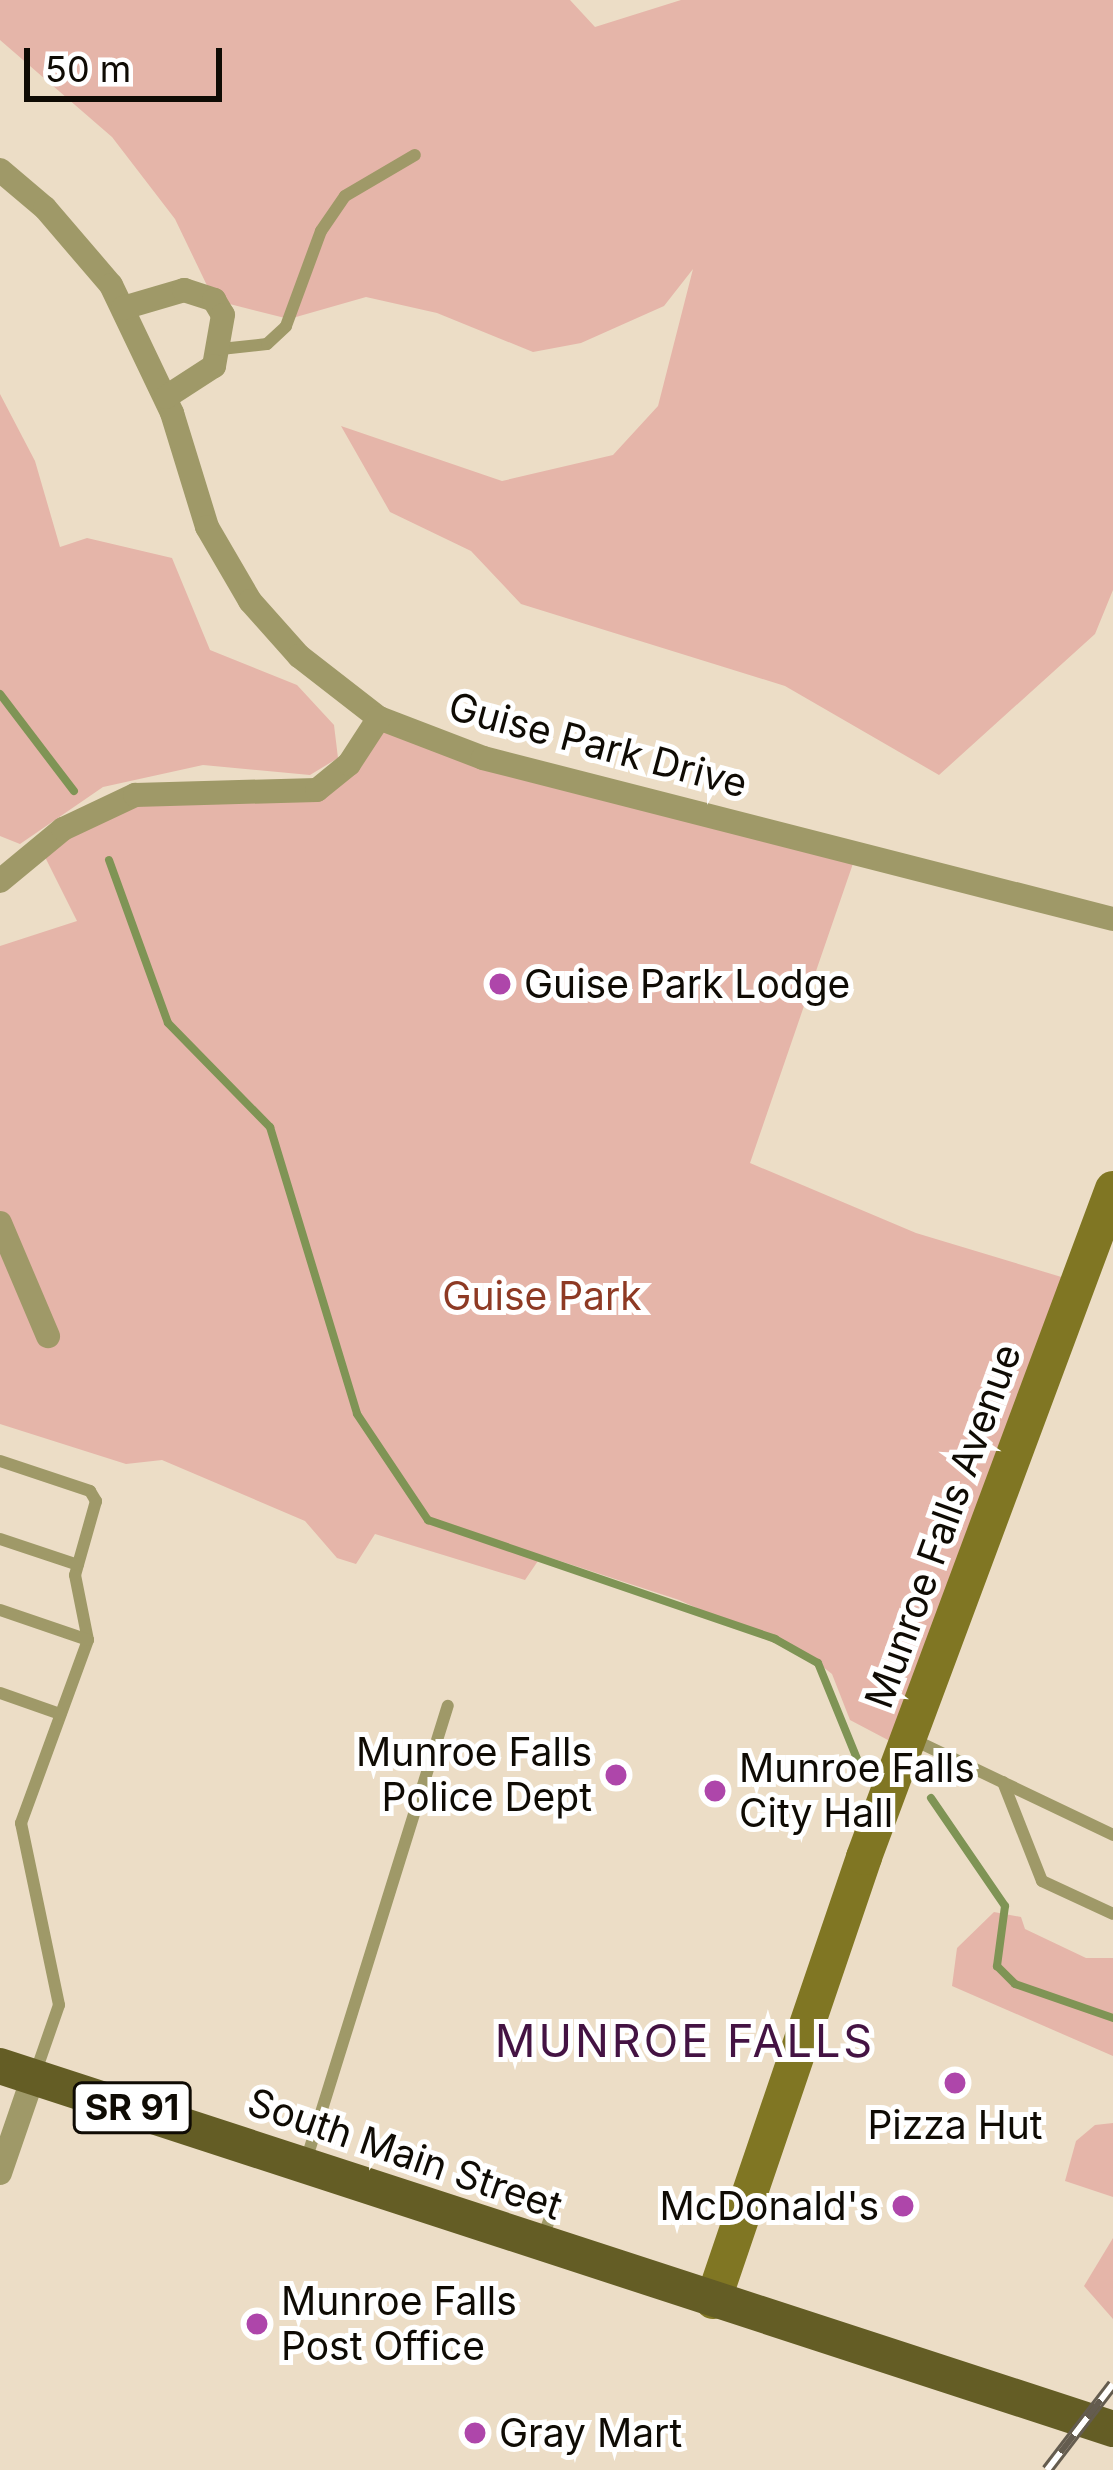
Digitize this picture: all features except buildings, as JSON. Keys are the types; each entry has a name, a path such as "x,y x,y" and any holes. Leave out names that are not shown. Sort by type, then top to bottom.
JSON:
{"main road":[{"name":"South Main Street","path":"17,2072 713,2301"},
{"name":"SR 91","path":"713,2301 1113,2428"}],"street":[{"name":"Guise Park Drive","path":"0,170 79,243 123,308 166,397 197,504 232,574 280,637 379,718 483,758 1113,919"},
{"path":"123,308 164,292 200,292 223,315 221,349 214,366 166,397"},
{"path":"0,880 63,830 135,795 317,790 349,764 379,718"},
{"name":"Munroe Falls Avenue","path":"713,2301 909,1737 1113,1189"},
{"path":"0,1223 48,1336"},
{"path":"0,2173 17,2072"}],"lane":[{"path":"221,349 267,344 286,326 321,231 345,196 415,154"},
{"path":"0,1461 94,1495 78,1565 88,1640 20,1823 59,2005 17,2072"},
{"path":"0,1539 78,1565"},
{"path":"0,1610 88,1640"},
{"path":"0,1694 60,1714"},
{"path":"304,2165 448,1706"},
{"path":"909,1737 1113,1835"},
{"path":"1003,1781 1042,1881 1113,1914"},
{"path":"541,2244 554,2206"}],"green space":[{"path":"0,0 570,0 595,27 681,0 1113,0 1113,590 1095,634 939,775 785,686 521,604 471,551 390,512 341,426 502,481 613,455 658,406 693,269 664,306 581,343 533,352 437,313 366,297 289,319 214,300 175,219 112,137 0,40"},
{"path":"0,394 35,461 60,547 87,538 172,558 210,650 297,685 334,725 338,758 310,775 203,765 103,787 20,844 0,836"},
{"name":"Guise Park","path":"379,718 858,849 750,1163 916,1233 1068,1279 905,1749 850,1720 832,1674 818,1663 679,1600 542,1555 525,1580 375,1534 356,1564 337,1558 305,1521 162,1460 126,1464 0,1424 0,946 77,921 40,847 110,804 317,790"},
{"path":"994,1912 1021,1917 1025,1929 1086,1958 1113,1958 1113,2056 952,1986 957,1948"},
{"path":"1113,2123 1113,2197 1065,2181 1076,2141 1095,2125"},
{"path":"1113,2238 1113,2319 1084,2286"}],"waterway":[{"path":"0,694 74,791"},
{"path":"109,860 168,1023 270,1127 357,1414 428,1520 775,1639 818,1663 858,1761"},
{"path":"931,1798 1005,1906 997,1966 1015,1984 1113,2018"}],"railway":[{"path":"1047,2470 1113,2384"}],"place":[{"name":"Guise Park Lodge","path":"500,984"},
{"name":"Munroe Falls Police Dept","path":"616,1775"},
{"name":"Munroe Falls City Hall","path":"715,1791"},
{"name":"Pizza Hut","path":"955,2083"},
{"name":"McDonald's","path":"903,2206"},
{"name":"Munroe Falls Post Office","path":"257,2324"},
{"name":"Gray Mart","path":"475,2433"}],"district":[{"name":"MUNROE FALLS","path":"685,2041"}]}
